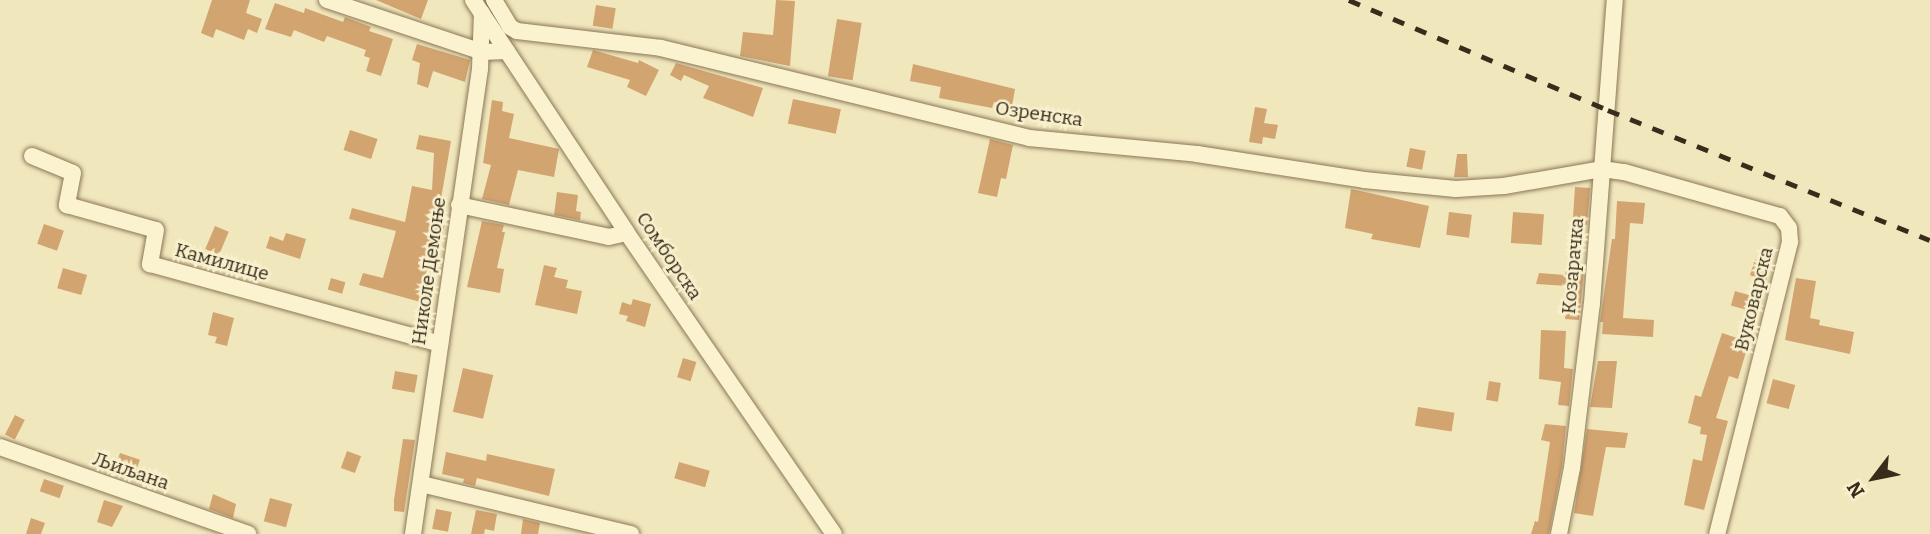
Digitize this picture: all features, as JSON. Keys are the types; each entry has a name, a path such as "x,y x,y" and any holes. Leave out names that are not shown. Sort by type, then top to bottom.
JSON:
{"street":[{"path":"327,0 482,52 508,51"},
{"name":"Озренска","path":"494,0 510,27 517,32 662,48 1029,138 1197,154 1364,180 1456,189 1504,186 1602,169"},
{"name":"Козарачка","path":"1559,534 1572,468 1592,303 1615,0"},
{"name":"Николе Демоње","path":"413,534 482,52 477,6"},
{"name":"Сомборска","path":"477,6 627,233 834,534"},
{"name":"Камилице","path":"32,156 73,173 67,205 156,230 150,264 440,344"},
{"name":"Вуковарска","path":"1602,169 1624,172 1780,216 1789,228 1790,242 1717,534"},
{"path":"459,205 609,237 627,233"},
{"name":"Љиљана","path":"0,447 248,534"},
{"path":"421,485 631,534"}],"building":[{"path":"212,0 250,0 246,13 262,19 257,33 248,29 244,40 216,29 213,38 201,33"},
{"path":"376,0 428,0 421,19"},
{"path":"776,0 795,1 790,66 740,56 743,32 773,35"},
{"path":"275,3 304,13 305,8 343,22 345,17 371,27 369,31 393,39 381,76 366,71 370,58 364,56 366,50 327,36 324,42 294,30 291,37 265,29"},
{"path":"596,5 616,8 612,29 593,26"},
{"path":"837,19 862,23 853,80 828,76"},
{"path":"417,44 470,60 465,82 433,71 428,88 417,84 420,63 412,60"},
{"path":"593,50 638,63 639,60 659,70 646,96 627,87 630,80 587,67"},
{"path":"676,63 763,88 753,117 703,98 709,86 684,75 681,81 670,75"},
{"path":"913,64 1015,89 1012,106 994,102 992,108 939,98 941,87 910,81"},
{"path":"793,99 841,109 836,134 788,123"},
{"path":"492,100 503,102 502,111 514,114 509,138 559,149 554,177 518,170 509,205 482,199 491,165 483,163"},
{"path":"1255,107 1267,109 1264,123 1278,125 1275,139 1263,137 1262,144 1249,142"},
{"path":"350,130 378,139 371,159 344,150"},
{"path":"419,135 451,141 437,222 445,224 440,243 436,242 424,282 430,283 424,303 359,285 363,273 383,278 396,231 349,219 352,208 405,222 412,186 432,190 434,153 416,149"},
{"path":"990,139 1013,145 1006,179 1001,178 997,197 978,193"},
{"path":"1410,148 1426,151 1422,170 1406,167"},
{"path":"1457,154 1467,154 1468,177 1454,177"},
{"path":"1575,187 1590,188 1587,225 1578,224 1578,217 1573,217"},
{"path":"1351,189 1429,206 1420,248 1371,239 1373,234 1345,228"},
{"path":"557,192 578,195 576,211 581,212 580,220 554,215"},
{"path":"1617,201 1645,203 1643,224 1630,223 1623,318 1654,320 1653,337 1602,334 1603,322 1600,322 1612,239 1615,239"},
{"path":"1449,212 1472,215 1469,238 1446,235"},
{"path":"1513,212 1544,214 1542,245 1511,243"},
{"path":"482,221 504,225 502,232 505,232 497,268 504,269 500,293 467,287"},
{"path":"44,224 64,231 57,251 37,244"},
{"path":"215,226 229,232 219,255 205,249"},
{"path":"286,233 306,239 300,259 266,248 270,236 283,241"},
{"path":"1755,259 1771,264 1766,280 1750,275"},
{"path":"544,265 557,268 554,277 568,280 566,288 582,291 577,314 535,305"},
{"path":"63,268 87,275 81,295 57,288"},
{"path":"1566,269 1584,270 1579,320 1565,319 1568,286 1536,284 1539,273 1565,275"},
{"path":"331,278 345,282 342,294 328,290"},
{"path":"1796,278 1816,281 1810,318 1820,320 1819,325 1854,332 1850,354 1785,340"},
{"path":"1735,291 1749,295 1745,310 1731,305"},
{"path":"633,299 651,304 645,327 626,321 628,316 619,314 622,302 631,305"},
{"path":"213,312 234,318 227,346 215,343 217,337 208,335"},
{"path":"1541,330 1566,331 1564,368 1573,369 1569,406 1558,405 1561,382 1539,379"},
{"path":"1722,333 1749,342 1738,379 1729,376 1716,418 1728,421 1704,510 1684,505 1693,459 1702,461 1707,435 1700,434 1701,427 1688,423 1695,395 1701,397"},
{"path":"683,358 696,362 691,381 677,377"},
{"path":"1598,361 1617,361 1612,408 1590,407"},
{"path":"463,368 493,375 483,419 453,412"},
{"path":"395,371 418,375 415,393 392,389"},
{"path":"1773,379 1795,385 1789,409 1767,403"},
{"path":"1489,381 1501,383 1498,402 1486,400"},
{"path":"1418,407 1455,413 1452,432 1415,426"},
{"path":"15,415 25,420 15,440 5,435"},
{"path":"1545,424 1566,426 1562,466 1549,534 1531,534 1535,521 1538,522 1550,442 1541,440"},
{"path":"1587,429 1628,433 1625,448 1606,447 1593,516 1574,513"},
{"path":"403,439 415,440 404,512 394,511"},
{"path":"347,451 361,456 355,473 341,468"},
{"path":"446,452 486,461 487,454 555,469 549,496 477,478 475,486 463,483 464,479 442,474"},
{"path":"120,453 140,460 133,479 113,472"},
{"path":"679,462 710,471 705,487 674,478"},
{"path":"44,479 64,486 60,498 40,491"},
{"path":"213,494 236,504 233,518 209,509"},
{"path":"270,498 292,504 286,527 264,521"},
{"path":"104,500 123,506 112,527 97,522"},
{"path":"436,509 452,512 448,532 432,529"},
{"path":"476,510 497,514 494,531 485,529 484,534 471,534"},
{"path":"31,518 45,523 41,534 26,534"},
{"path":"523,519 540,523 538,534 521,534"}],"railway":[{"path":"1349,0 1608,110 1930,240"}]}
